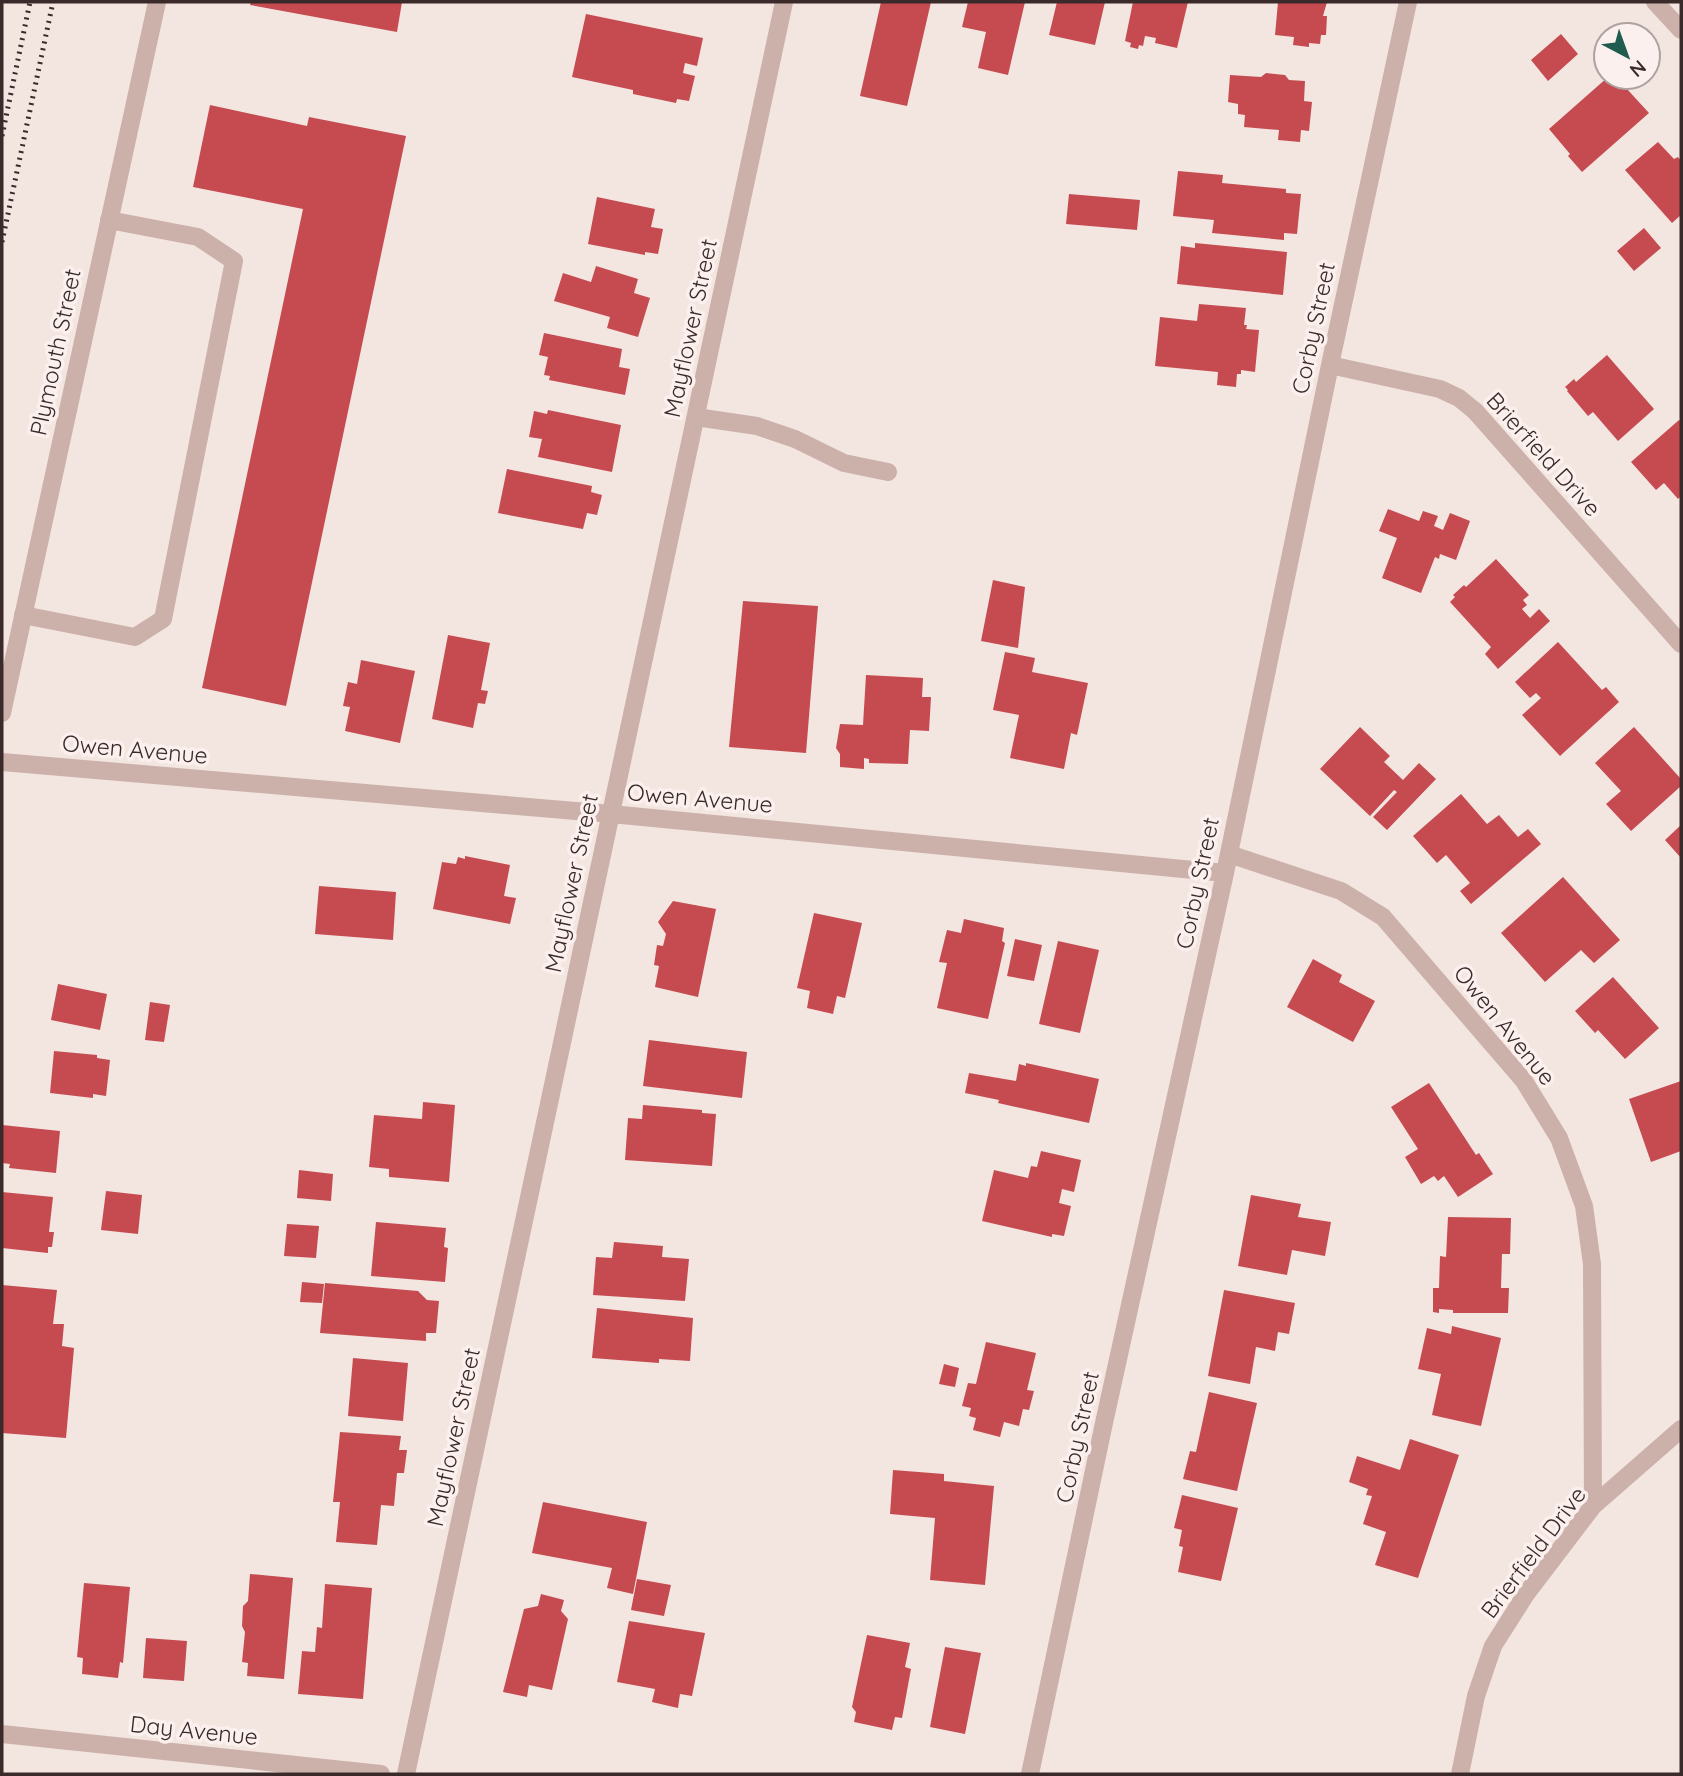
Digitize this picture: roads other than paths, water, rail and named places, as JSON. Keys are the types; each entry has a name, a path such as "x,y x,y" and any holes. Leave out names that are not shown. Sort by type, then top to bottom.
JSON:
{"street":[{"name":"Plymouth Street","path":"2,713 157,2"},
{"name":"Mayflower Street","path":"407,1774 784,2"},
{"name":"Corby Street","path":"1030,1774 1225,873 1408,2"},
{"path":"1656,2 1681,30"},
{"path":"23,615 135,637 163,619 234,261 198,237 109,220"},
{"name":"Brierfield Drive","path":"1330,365 1440,389 1459,398 1475,411 1681,644"},
{"path":"696,417 757,426 795,439 844,463 888,472"},
{"name":"Owen Avenue","path":"2,762 611,814 1225,873"},
{"name":"Owen Avenue","path":"1229,854 1341,891 1383,917 1524,1081 1559,1138 1584,1206 1592,1264 1593,1506"},
{"name":"Brierfield Drive","path":"1460,1774 1476,1696 1493,1646 1526,1594 1593,1506 1681,1429"},
{"name":"Day Avenue","path":"2,1734 381,1774"}],"railway":[{"path":"2,136 30,2"},
{"path":"2,242 53,2"}]}
